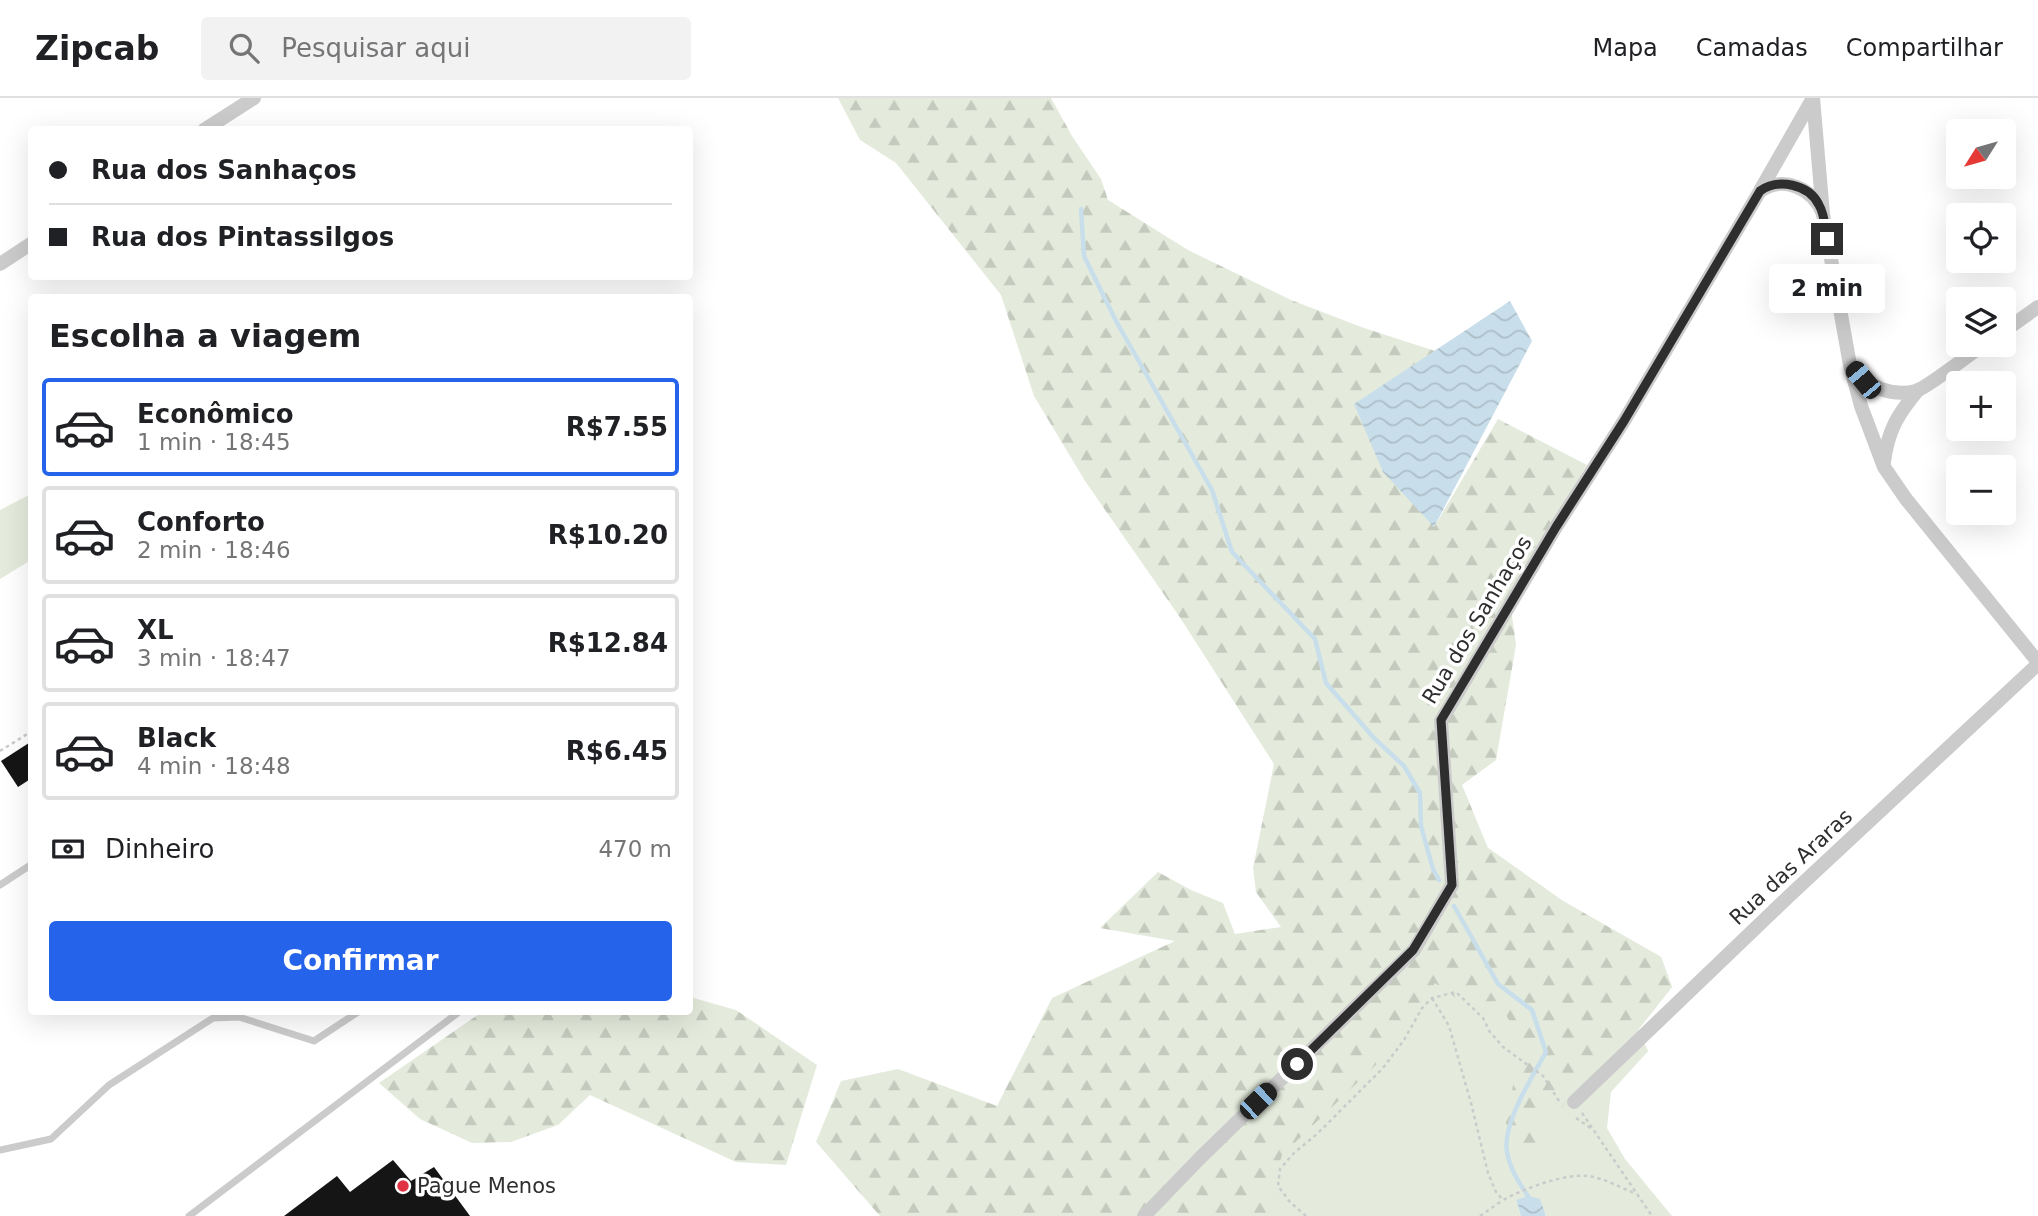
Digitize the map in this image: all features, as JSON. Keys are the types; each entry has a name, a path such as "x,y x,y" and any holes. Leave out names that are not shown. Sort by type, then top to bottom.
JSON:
{"street":[{"path":"210,126 254,98"},
{"path":"1813,98 1823,214 1850,365 1861,405 1884,467 1906,499 2038,663"},
{"name":"Rua dos Sanhaços","path":"1144,1216 1413,950 1452,885 1441,720 1556,527 1624,421 1813,98"},
{"path":"1760,191 1769,184 1782,183 1798,187 1819,203 1823,214"},
{"path":"0,264 28,246"},
{"path":"2016,323 2038,307"},
{"path":"1884,467 1890,433 1899,413 1918,390 1966,357"},
{"path":"1850,365 1863,380 1881,390 1918,390"},
{"name":"Rua das Araras","path":"1574,1102 2038,663"}],"lane":[{"path":"0,886 28,867"},
{"path":"0,1150 51,1139 109,1085 214,1015 239,1017 314,1041 353,1015"},
{"path":"189,1216 455,1015"}],"path":[{"path":"0,751 28,734"},
{"path":"1306,1216 1290,1202 1279,1186 1280,1169 1383,1068 1404,1040 1422,1008 1433,998 1456,992 1483,1018 1490,1032 1503,1047 1543,1076"},
{"path":"1433,998 1448,1026 1488,1173 1496,1192 1503,1200"},
{"path":"1574,1102 1652,1216"},
{"path":"1480,1216 1514,1194 1557,1180 1587,1176 1634,1193"}],"green space":[{"path":"838,98 1051,98 1101,179 1108,200 1188,250 1291,300 1435,351 1355,404 1434,527 1498,419 1587,465 1509,594 1516,645 1496,760 1462,785 1488,848 1563,901 1661,957 1672,987 1638,1030 1648,1051 1627,1074 1576,1076 1562,1109 1539,1108 1545,1143 1534,1164 1524,1159 1518,1137 1502,1119 1512,1092 1519,1040 1499,1001 1462,1002 1435,983 1381,1060 1282,1155 1271,1190 1281,1209 1292,1216 880,1216 816,1142 841,1081 898,1069 997,1106 1052,998 1175,941 1100,928 1158,872 1223,903 1235,934 1281,927 1256,892 1253,868 1274,764 1179,616 1085,481 1034,396 1001,295 896,163 860,140"},
{"path":"28,496 28,562 0,579 0,510"},
{"path":"1488,848 1563,901 1661,957 1672,987 1638,1030 1648,1051 1611,1092 1607,1128 1625,1159 1672,1216 1546,1216 1516,1201 1521,1216 1155,1216"},
{"path":"693,998 736,1010 817,1065 786,1165 736,1162 590,1095 558,1125 511,1142 472,1143 420,1119 379,1083 478,1015 693,1015"}],"water":[{"path":"1510,301 1532,341 1434,527 1383,472 1354,404"},
{"path":"1528,1196 1540,1199 1546,1216 1521,1216 1516,1200"}],"building":[{"path":"28,744 28,781 18,787 1,761"},
{"name":"Pague Menos","path":"393,1160 411,1181 434,1167 470,1216 284,1216 337,1176 350,1192"}],"waterway":[{"path":"1081,209 1084,256 1116,321 1212,490 1232,552 1315,639 1326,683 1374,738 1404,766 1420,793 1421,826 1433,869 1439,880"},
{"path":"1454,906 1498,984 1532,1010 1546,1052 1519,1101 1507,1141 1510,1164 1528,1196"}],"place":[{"name":"Pague Menos","path":"403,1186"}],"route":[{"path":"1297,1064 1413,950 1452,885 1441,720 1556,527 1624,421 1760,191 1769,184 1782,183 1798,187 1810,194 1819,203 1827,239"}]}
